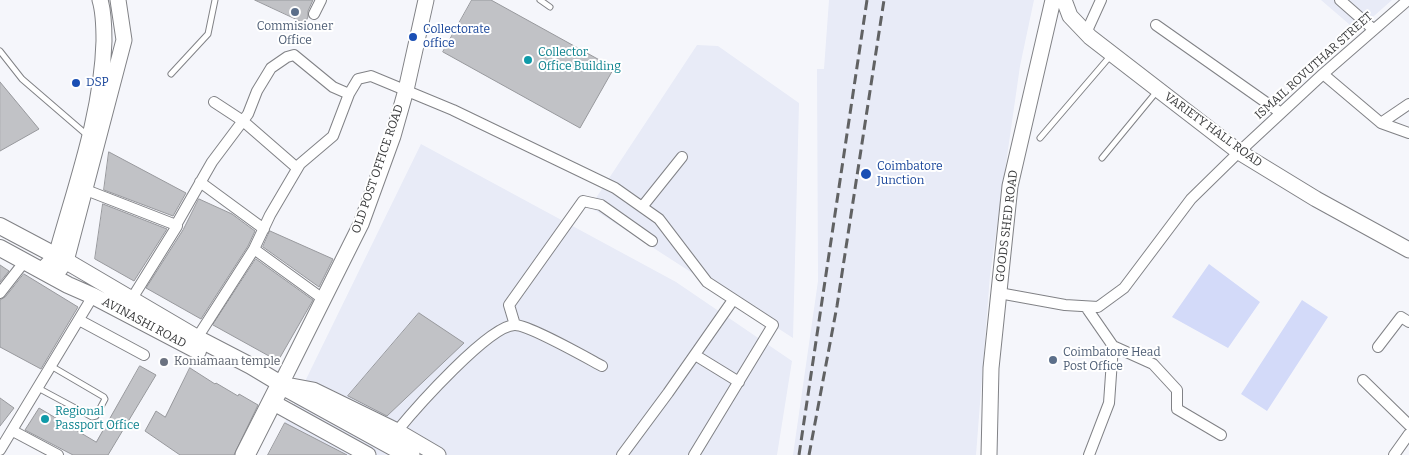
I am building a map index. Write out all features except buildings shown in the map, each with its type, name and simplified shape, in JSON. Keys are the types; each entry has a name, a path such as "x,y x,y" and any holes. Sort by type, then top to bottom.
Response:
{"highway":[{"path":"280,397 313,408 410,455"},
{"path":"245,455 280,397"},
{"path":"259,455 280,397"},
{"path":"313,408 387,455"}],"main road":[{"path":"61,259 103,70 104,28 100,0"},
{"path":"48,273 61,259 86,190 124,40 118,0"},
{"name":"OLD POST OFFICE ROAD","path":"280,397 323,299 361,224 406,90 426,0"},
{"name":"GOODS SHED ROAD","path":"989,455 990,368 1010,186 1053,0"},
{"name":"VARIETY HALL ROAD","path":"1064,0 1070,16 1086,33 1239,152 1316,199 1409,250"},
{"name":"AVINASHI ROAD","path":"0,226 197,338 251,366 280,397"},
{"name":"AVINASHI ROAD","path":"0,248 280,397"},
{"path":"280,397 313,390 397,431 438,455"},
{"path":"280,397 368,455"}],"street":[{"path":"314,14 320,0"},
{"path":"1086,33 1101,0"},
{"path":"1340,0 1373,29"},
{"name":"ISMAIL ROVUTHAR STREET","path":"1086,307 1098,307 1124,288 1191,199 1323,74 1408,0"},
{"path":"1156,25 1281,113"},
{"path":"86,190 176,225 212,162 248,114 257,91 271,68 287,57 294,55 333,87 349,94"},
{"path":"1323,74 1381,123 1409,133"},
{"path":"197,338 254,249 297,168 333,136 349,94 358,79 371,76 453,110 607,184 659,219 706,282 773,325 694,455"},
{"path":"214,102 243,121 297,168"},
{"path":"1381,123 1409,104"},
{"path":"642,207 682,157"},
{"path":"200,182 264,229"},
{"path":"516,325 509,305 583,201 602,205 652,241"},
{"path":"131,300 177,226"},
{"path":"254,249 323,299"},
{"path":"0,293 25,261"},
{"path":"998,293 1065,306 1086,307 1113,346 1153,364 1177,390 1177,409 1221,435"},
{"path":"0,450 93,296"},
{"path":"622,455 733,300"},
{"path":"1378,347 1401,317 1409,322"},
{"path":"79,320 144,355"},
{"path":"397,431 417,406 497,331 516,325 533,331 602,366"},
{"path":"1088,455 1109,403 1113,346"},
{"path":"695,354 739,382"},
{"path":"1363,380 1409,425"},
{"path":"13,430 58,455"},
{"path":"1394,455 1407,441"}],"lane":[{"path":"171,74 208,34 215,0"},
{"path":"540,0 550,7"},
{"path":"0,51 22,79 89,137"},
{"path":"1040,138 1112,54"},
{"path":"1102,158 1158,89"},
{"path":"38,388 92,417 96,416 105,400 104,396 51,366"}],"shaded area":[{"path":"829,0 1034,0 1020,66 990,275 976,455 793,455 818,281 817,69 824,69"},
{"path":"1321,0 1392,0 1357,31"},
{"path":"697,45 718,46 799,103 793,338 590,207"},
{"path":"421,144 676,282 792,361 777,455 269,455"},
{"path":"1209,264 1260,302 1228,348 1172,317"},
{"path":"1302,300 1328,317 1267,411 1241,394"}],"railway":[{"path":"799,455 867,0"},
{"path":"809,455 837,306 884,0"}],"place":[{"name":"Commisioner Office","path":"295,12"},
{"name":"Collectorate office","path":"413,37"},
{"name":"Collector Office Building","path":"528,60"},
{"name":"DSP","path":"76,83"},
{"name":"Coimbatore Junction","path":"866,174"},
{"name":"Coimbatore Head Post Office","path":"1053,360"},
{"name":"Koniamaan temple","path":"164,362"},
{"name":"Regional Passport Office","path":"45,419"}]}
